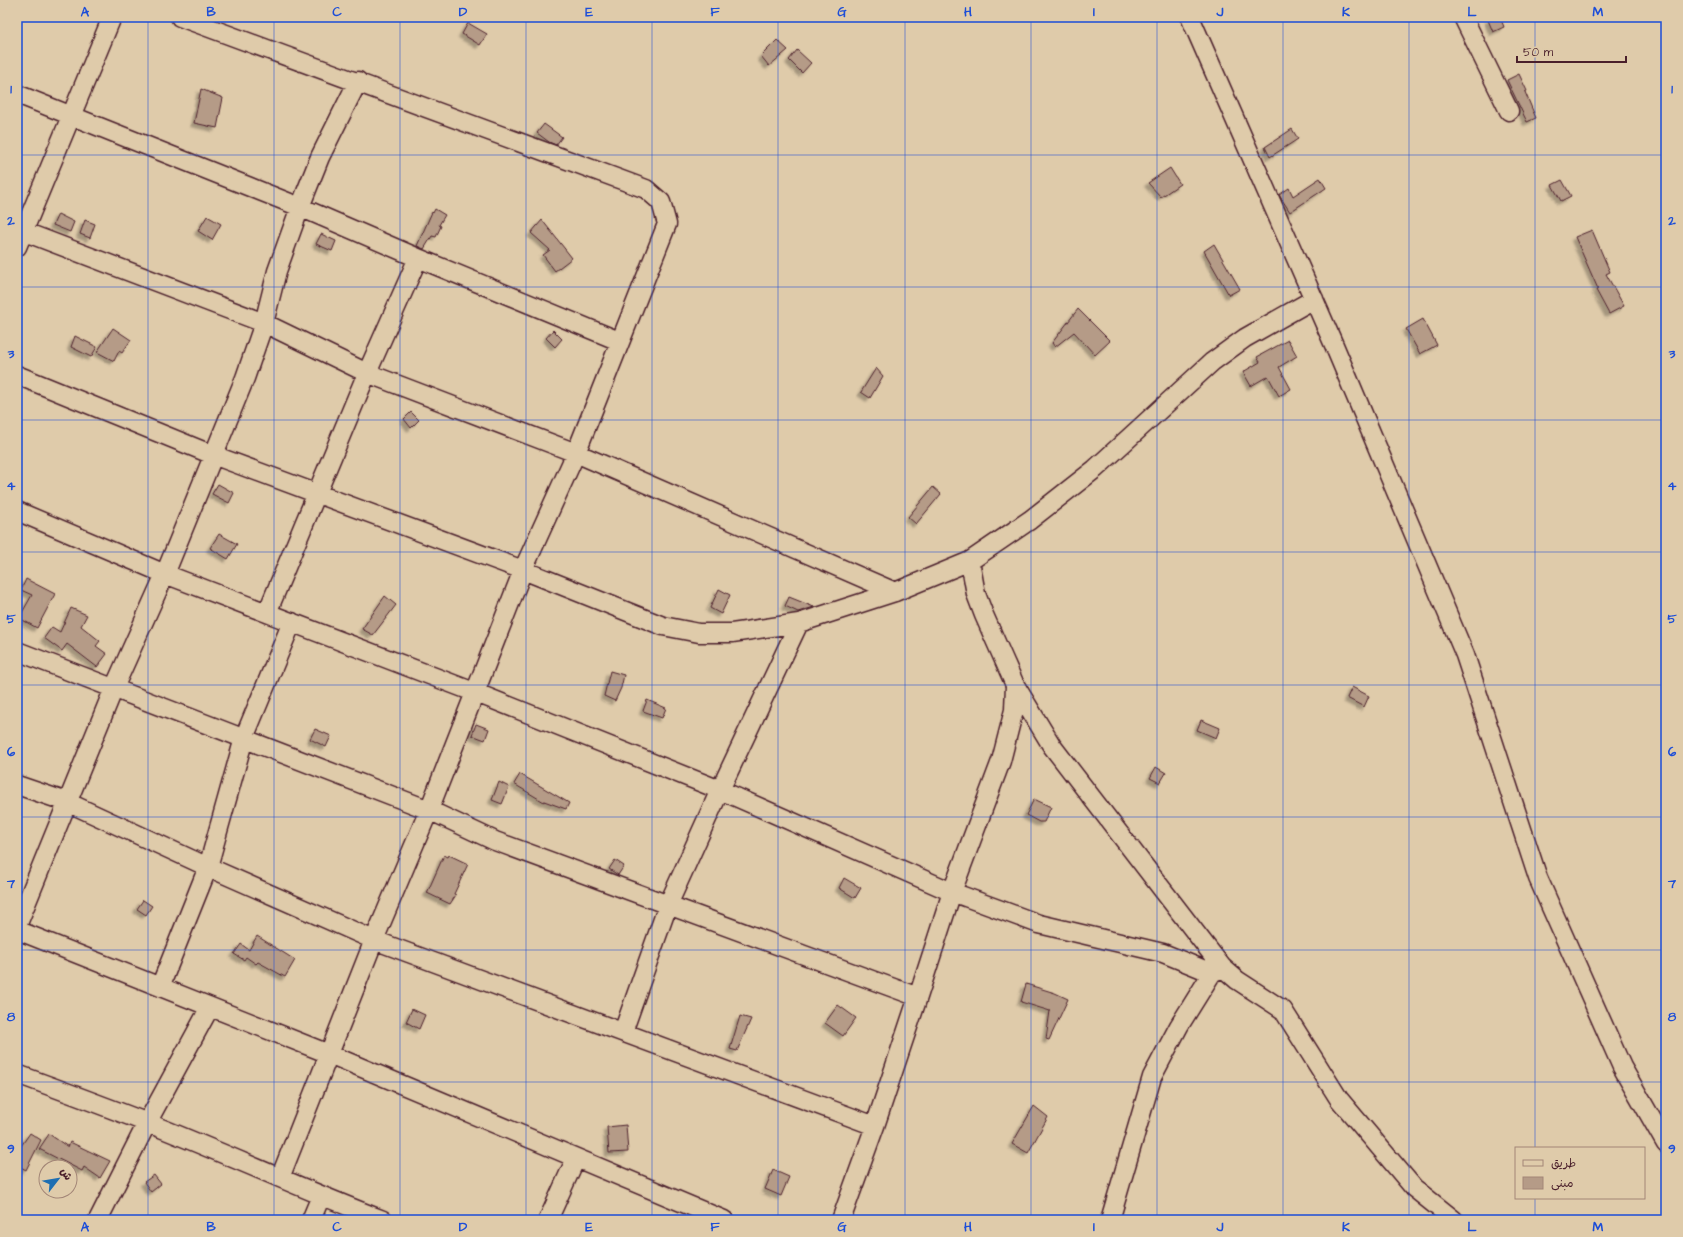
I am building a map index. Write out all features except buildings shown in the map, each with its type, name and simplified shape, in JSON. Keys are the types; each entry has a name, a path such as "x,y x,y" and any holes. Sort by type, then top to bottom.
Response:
{"street":[{"path":"112,17 19,236 264,324 367,373 576,453 895,592"},
{"path":"180,17 646,189 661,202 667,224 619,341 576,453 523,570 429,810 374,940 280,1178"},
{"path":"1190,17 1314,299 1465,655 1538,878 1622,1067 1666,1144"},
{"path":"1463,17 1509,111"},
{"path":"17,926 114,688 165,574 245,378 264,324 277,271 320,156 358,82"},
{"path":"17,94 300,207 418,258 619,341"},
{"path":"267,613 367,373 418,258"},
{"path":"17,375 213,455 523,570 663,626 699,633 732,633 799,623 895,592 970,561 1030,520 1095,469 1212,362 1245,338 1314,299"},
{"path":"17,512 165,574 474,692 720,790 952,892 1039,924 1163,953 1217,970 1237,980 1283,1010 1338,1099 1414,1188 1454,1220"},
{"path":"970,561 976,594 1015,685 1052,746 1217,970"},
{"path":"160,987 208,867 244,738 292,622"},
{"path":"623,1032 668,905 720,790 799,623"},
{"path":"17,652 429,810 495,841 918,998"},
{"path":"841,1220 875,1126 952,892 1002,761 1014,710 1015,685"},
{"path":"17,785 67,802 208,867 374,940 875,1126"},
{"path":"17,930 328,1054 724,1220"},
{"path":"1110,1220 1152,1077 1180,1026 1217,970"},
{"path":"98,1220 210,1007"},
{"path":"17,1074 148,1123 321,1196 383,1220"},
{"path":"548,1220 576,1158"},
{"path":"311,1220 321,1196"}]}
